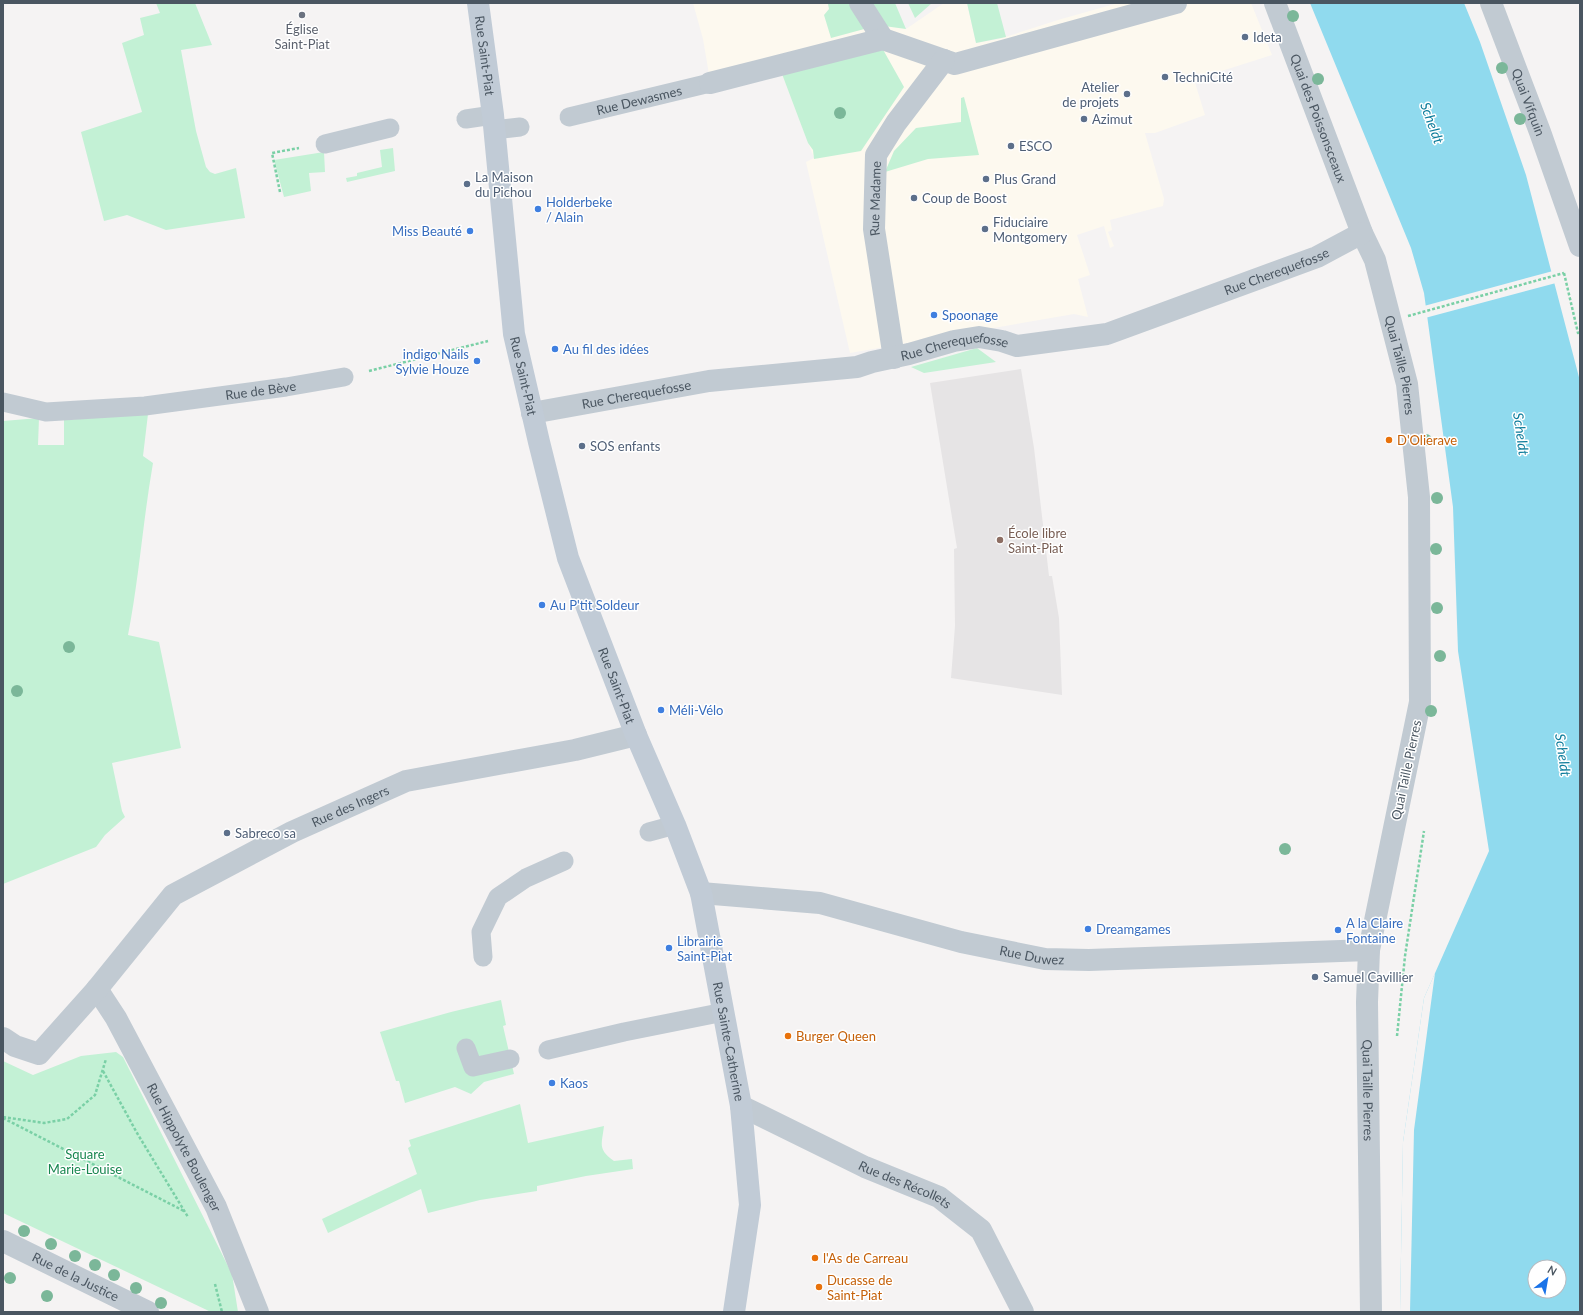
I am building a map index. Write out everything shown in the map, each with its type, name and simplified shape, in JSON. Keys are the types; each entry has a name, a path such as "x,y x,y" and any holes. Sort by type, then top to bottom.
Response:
{"street":[{"name":"Rue Saint-Piat","path":"478,3 494,123 514,334 568,558 636,735"},
{"path":"860,3 883,39"},
{"path":"710,83 883,39 955,64 1176,3"},
{"name":"Quai des Poissonsceaux","path":"1275,3 1362,233"},
{"name":"Quai Vifquin","path":"1491,3 1565,201 1580,246"},
{"name":"Rue Madame","path":"894,358 874,229 876,155 896,123 944,60"},
{"path":"1565,201 1580,218"},
{"name":"Rue Cherequefosse","path":"532,413 709,381 857,368 872,362 894,358 954,341 979,337 1002,341 1016,346 1107,334 1317,257 1362,233"},
{"name":"Quai Taille Pierres","path":"1362,233 1375,260 1407,384 1419,497 1420,702 1369,950 1367,1002 1370,1312"},
{"name":"Rue Sainte-Catherine","path":"636,735 675,825 701,893 741,1106 750,1205 734,1312"},
{"name":"Rue des Ingers","path":"3,1038 15,1046 39,1054 97,989 173,895 292,832 406,781 575,750 636,735"},
{"name":"Rue Duwez","path":"701,893 820,903 961,942 1044,959 1089,960 1369,950"},
{"name":"Rue Hippolyte Boulenger","path":"97,989 116,1018 216,1208 258,1312"},
{"name":"Rue des Récollets","path":"741,1106 865,1167 939,1197 981,1230 1023,1312"},
{"name":"Rue de la Justice","path":"3,1241 148,1312"}],"lane":[{"name":"Rue Dewasmes","path":"569,117 710,83"},
{"path":"466,119 520,127"},
{"path":"325,144 390,128"},
{"name":"Rue de Bève","path":"3,402 46,412 145,406 286,387 344,377"},
{"path":"649,832 675,825"},
{"path":"483,957 481,932 498,897 526,878 564,862"},
{"path":"548,1050 624,1032 724,1012"},
{"path":"466,1048 473,1067 510,1059"}],"path":[{"path":"280,192 272,153 325,144"},
{"path":"1408,316 1564,274 1578,332 1580,332"},
{"path":"344,377 514,334"},
{"path":"3,1117 44,1123 67,1119 95,1095 116,1018"},
{"path":"103,1070 137,1134 188,1218"},
{"path":"3,1117 184,1211"},
{"path":"214,1282 222,1312"}],"shaded area":[{"path":"693,3 854,3 906,29 944,3 967,3 976,43 999,39 1118,3 1251,3 1272,55 1209,75 1192,73 1205,115 1155,133 1145,133 1164,199 1163,206 1110,220 1112,230 1108,232 1114,246 1110,248 1104,226 1077,235 1090,275 1078,279 1088,317 1074,314 850,353 806,162 814,158 782,74 712,92 703,39"},
{"name":"École libre Saint-Piat","path":"1021,369 1034,448 1049,576 1052,576 1059,618 1062,695 951,678 955,626 954,549 957,548 930,383"}],"green space":[{"path":"156,3 195,3 212,45 181,50 196,131 206,167 210,172 215,174 236,168 245,218 166,230 127,215 104,221 81,132 142,112 122,43 144,35 140,18 160,13"},
{"path":"854,3 868,28 831,38 824,15 829,9 828,4"},
{"path":"870,3 895,3 906,29 884,26"},
{"path":"908,3 932,3 915,18"},
{"path":"967,3 997,3 1006,37 976,43"},
{"path":"881,46 904,87 861,151 814,159 813,150 808,143 782,74"},
{"path":"964,97 979,155 928,159 885,172 894,151 916,128 961,122 961,98"},
{"path":"393,148 395,171 347,182 346,178 357,176 357,173 382,167 380,150"},
{"path":"324,152 325,172 309,173 311,191 284,197 274,160"},
{"path":"977,348 996,362 924,373 911,367"},
{"path":"148,414 143,456 153,463 128,635 159,642 181,748 112,763 122,811 125,817 105,835 96,847 3,884 3,421 39,418 38,445 64,445 64,420"},
{"path":"501,1000 506,1025 503,1026 514,1074 484,1082 471,1094 455,1087 405,1103 399,1081 396,1081 380,1032"},
{"name":"Square Marie-Louise","path":"116,1052 123,1057 232,1274 238,1312 211,1312 3,1213 3,1061 33,1075 81,1056"},
{"path":"520,1104 528,1143 604,1126 602,1146 605,1153 614,1161 632,1159 633,1169 586,1176 537,1186 537,1191 480,1200 428,1213 421,1189 328,1233 322,1219 417,1174 408,1148 411,1146 409,1140"}],"water":[{"name":"Scheldt","path":"1310,3 1464,3 1480,42 1526,175 1580,381 1580,1312 1400,1312 1403,1142 1424,998 1489,851 1458,651 1453,507 1424,293 1411,248"}],"pier":[{"path":"1553,271 1556,283 1425,318 1424,306"},
{"path":"1435,973 1414,1130 1410,1312 1400,1312 1403,1142 1424,998"}],"place":[{"name":"Église Saint-Piat","path":"302,15"},
{"name":"Ideta","path":"1245,37"},
{"name":"TechniCité","path":"1165,77"},
{"name":"Atelier de projets","path":"1127,94"},
{"name":"Azimut","path":"1084,119"},
{"name":"ESCO","path":"1011,146"},
{"name":"Plus Grand","path":"986,179"},
{"name":"La Maison du Pichou","path":"467,184"},
{"name":"Coup de Boost","path":"914,198"},
{"name":"Holderbeke / Alain","path":"538,209"},
{"name":"Fiduciaire Montgomery","path":"985,229"},
{"name":"Miss Beauté","path":"470,231"},
{"name":"Spoonage","path":"934,315"},
{"name":"Au fil des idées","path":"555,349"},
{"name":"indigo Nails Sylvie Houze","path":"477,361"},
{"name":"D'Olierave","path":"1389,440"},
{"name":"SOS enfants","path":"582,446"},
{"name":"École libre Saint-Piat","path":"1000,540"},
{"name":"Au P'tit Soldeur","path":"542,605"},
{"name":"Méli-Vélo","path":"661,710"},
{"name":"Sabreco sa","path":"227,833"},
{"name":"Dreamgames","path":"1088,929"},
{"name":"A la Claire Fontaine","path":"1338,930"},
{"name":"Librairie Saint-Piat","path":"669,948"},
{"name":"Samuel Cavillier","path":"1315,977"},
{"name":"Burger Queen","path":"788,1036"},
{"name":"Kaos","path":"552,1083"},
{"name":"l'As de Carreau","path":"815,1258"},
{"name":"Ducasse de Saint-Piat","path":"819,1287"}]}
